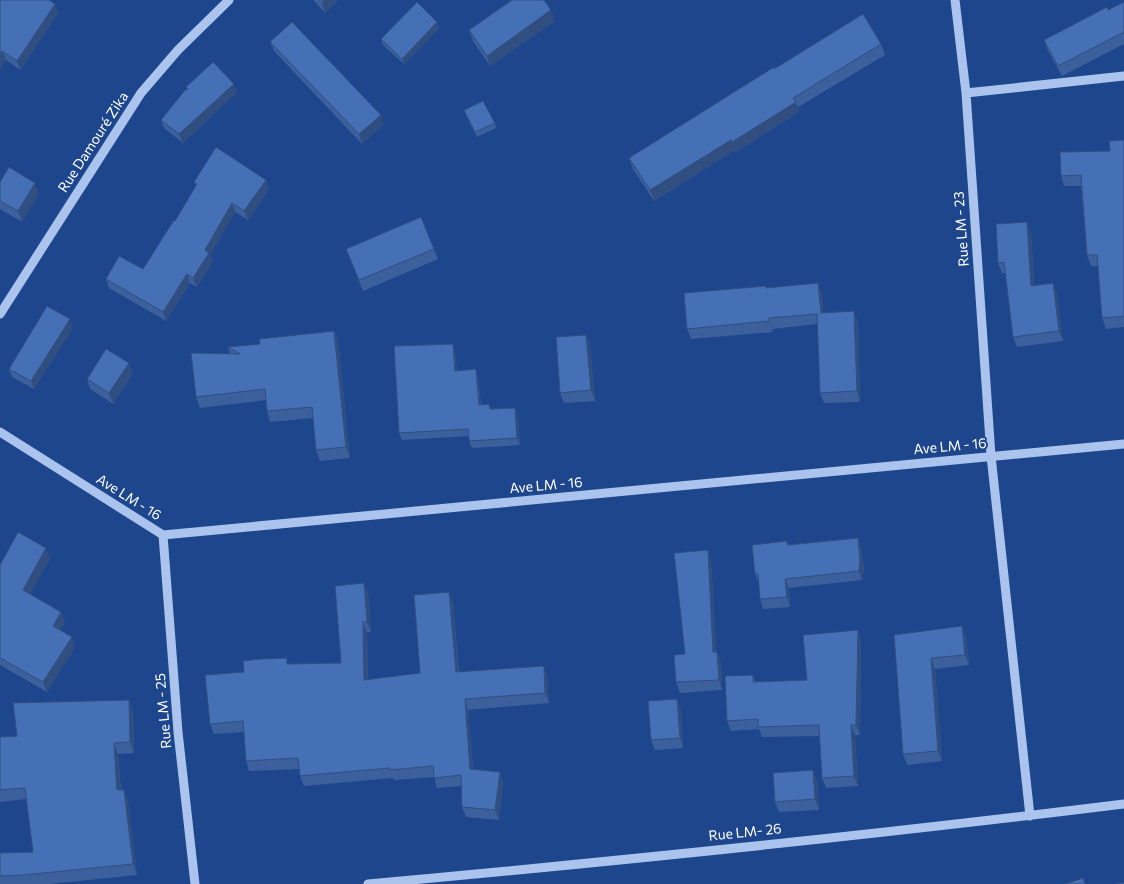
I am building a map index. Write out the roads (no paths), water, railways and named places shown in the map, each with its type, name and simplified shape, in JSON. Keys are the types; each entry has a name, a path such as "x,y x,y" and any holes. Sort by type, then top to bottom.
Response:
{"street":[{"name":"Rue Damouré Zika","path":"0,314 141,93 178,50 229,0"},
{"name":"Rue LM - 23","path":"955,0 966,93 991,456 1030,816"},
{"path":"966,93 1124,76"},
{"name":"Ave LM - 16","path":"0,432 163,535 1124,444"},
{"name":"Rue LM - 25","path":"163,535 178,732 194,884"},
{"name":"Rue LM- 26","path":"368,884 565,866 1030,816 1124,804"}]}
